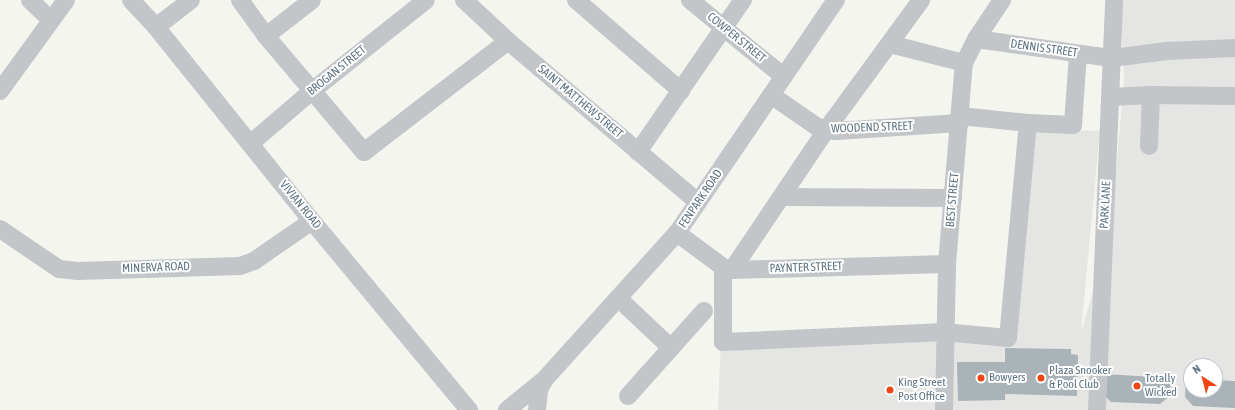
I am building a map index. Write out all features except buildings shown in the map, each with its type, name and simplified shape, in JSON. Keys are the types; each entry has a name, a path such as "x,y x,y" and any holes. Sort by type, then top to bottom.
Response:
{"street":[{"path":"30,0 51,20"},
{"path":"0,91 66,0"},
{"name":"VIVIAN ROAD","path":"131,0 156,27 312,221 469,410"},
{"path":"156,27 191,0"},
{"path":"240,0 266,36 364,152 508,41"},
{"path":"266,36 312,0"},
{"name":"BROGAN STREET","path":"250,144 313,90 426,0"},
{"name":"SAINT MATTHEW STREET","path":"464,0 508,41 698,202"},
{"path":"576,0 681,91"},
{"name":"COWPER STREET","path":"690,0 783,76"},
{"path":"638,152 743,0"},
{"name":"FENPARK ROAD","path":"507,410 544,380 677,233 836,0"},
{"path":"921,0 826,130 782,197 728,268 723,342 944,332 1008,338 1028,122"},
{"name":"BEST STREET","path":"944,410 944,332 947,264 964,63 976,39 1002,0"},
{"name":"PARK LANE","path":"1097,410 1114,0"},
{"name":"DENNIS STREET","path":"976,39 1112,58 1167,51 1235,48"},
{"path":"890,44 964,63"},
{"name":"WOODEND STREET","path":"771,95 816,126 826,130 836,131 960,120 1073,125 1078,54"},
{"path":"1111,97 1151,95 1235,96"},
{"path":"1148,146 1151,95"},
{"path":"782,197 953,198"},
{"name":"MINERVA ROAD","path":"0,229 59,269 78,271 240,266 254,261 312,221"},
{"path":"677,233 728,268"},
{"name":"PAYNTER STREET","path":"728,268 947,264"},
{"path":"618,298 670,348"},
{"path":"628,396 704,311"},
{"name":"FENPARK ROAD","path":"538,410 538,396 544,380"}],"shaded area":[{"path":"1123,0 1235,0 1235,410 718,410 721,337 1017,332 1036,129 1100,131 1081,332 1111,229 1124,80 1121,27"}],"place":[{"name":"Bowyers","path":"981,378"},
{"name":"Plaza Snooker & Pool Club","path":"1041,378"},
{"name":"Totally Wicked","path":"1137,386"},
{"name":"King Street Post Office","path":"890,390"}]}
